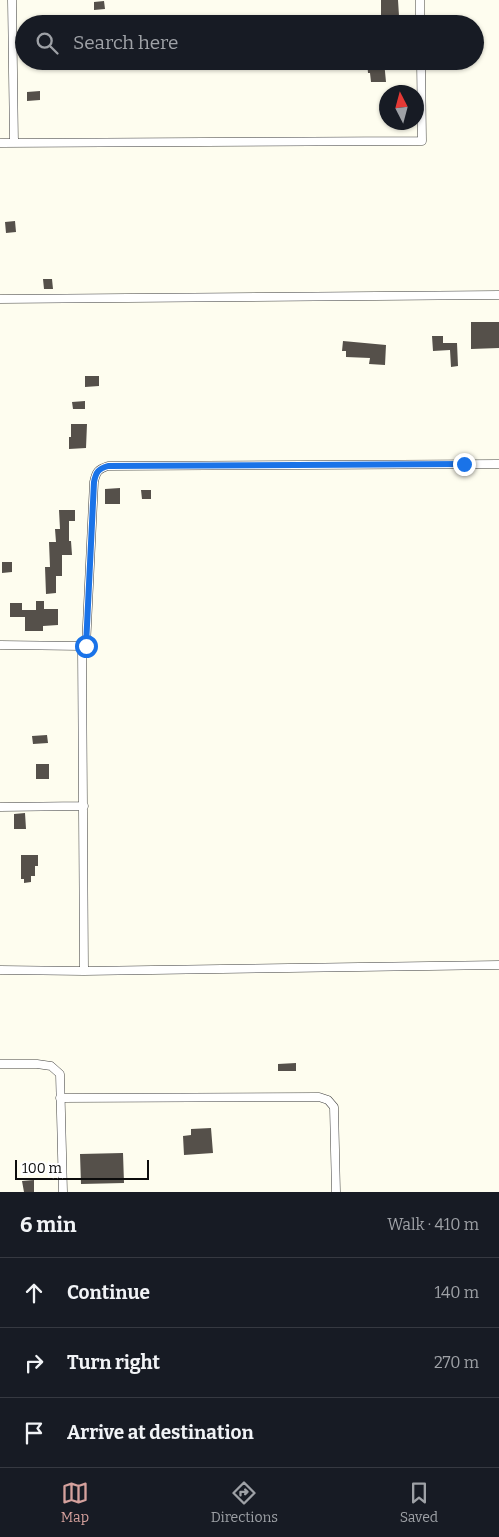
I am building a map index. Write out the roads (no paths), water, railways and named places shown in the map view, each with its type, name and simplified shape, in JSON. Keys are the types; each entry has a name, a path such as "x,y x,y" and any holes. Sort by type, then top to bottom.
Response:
{"street":[{"path":"12,0 14,143"},
{"path":"420,0 420,15"},
{"path":"0,143 422,141 421,70"},
{"path":"0,299 499,295"},
{"path":"86,646 94,482 96,474 101,468 108,466 499,464"},
{"path":"0,645 82,646 84,971"},
{"path":"0,807 84,806"},
{"path":"0,970 84,971 499,965"},
{"path":"0,1064 51,1066 60,1074 63,1192"},
{"path":"60,1098 319,1097 328,1100 334,1107 336,1192"}]}
